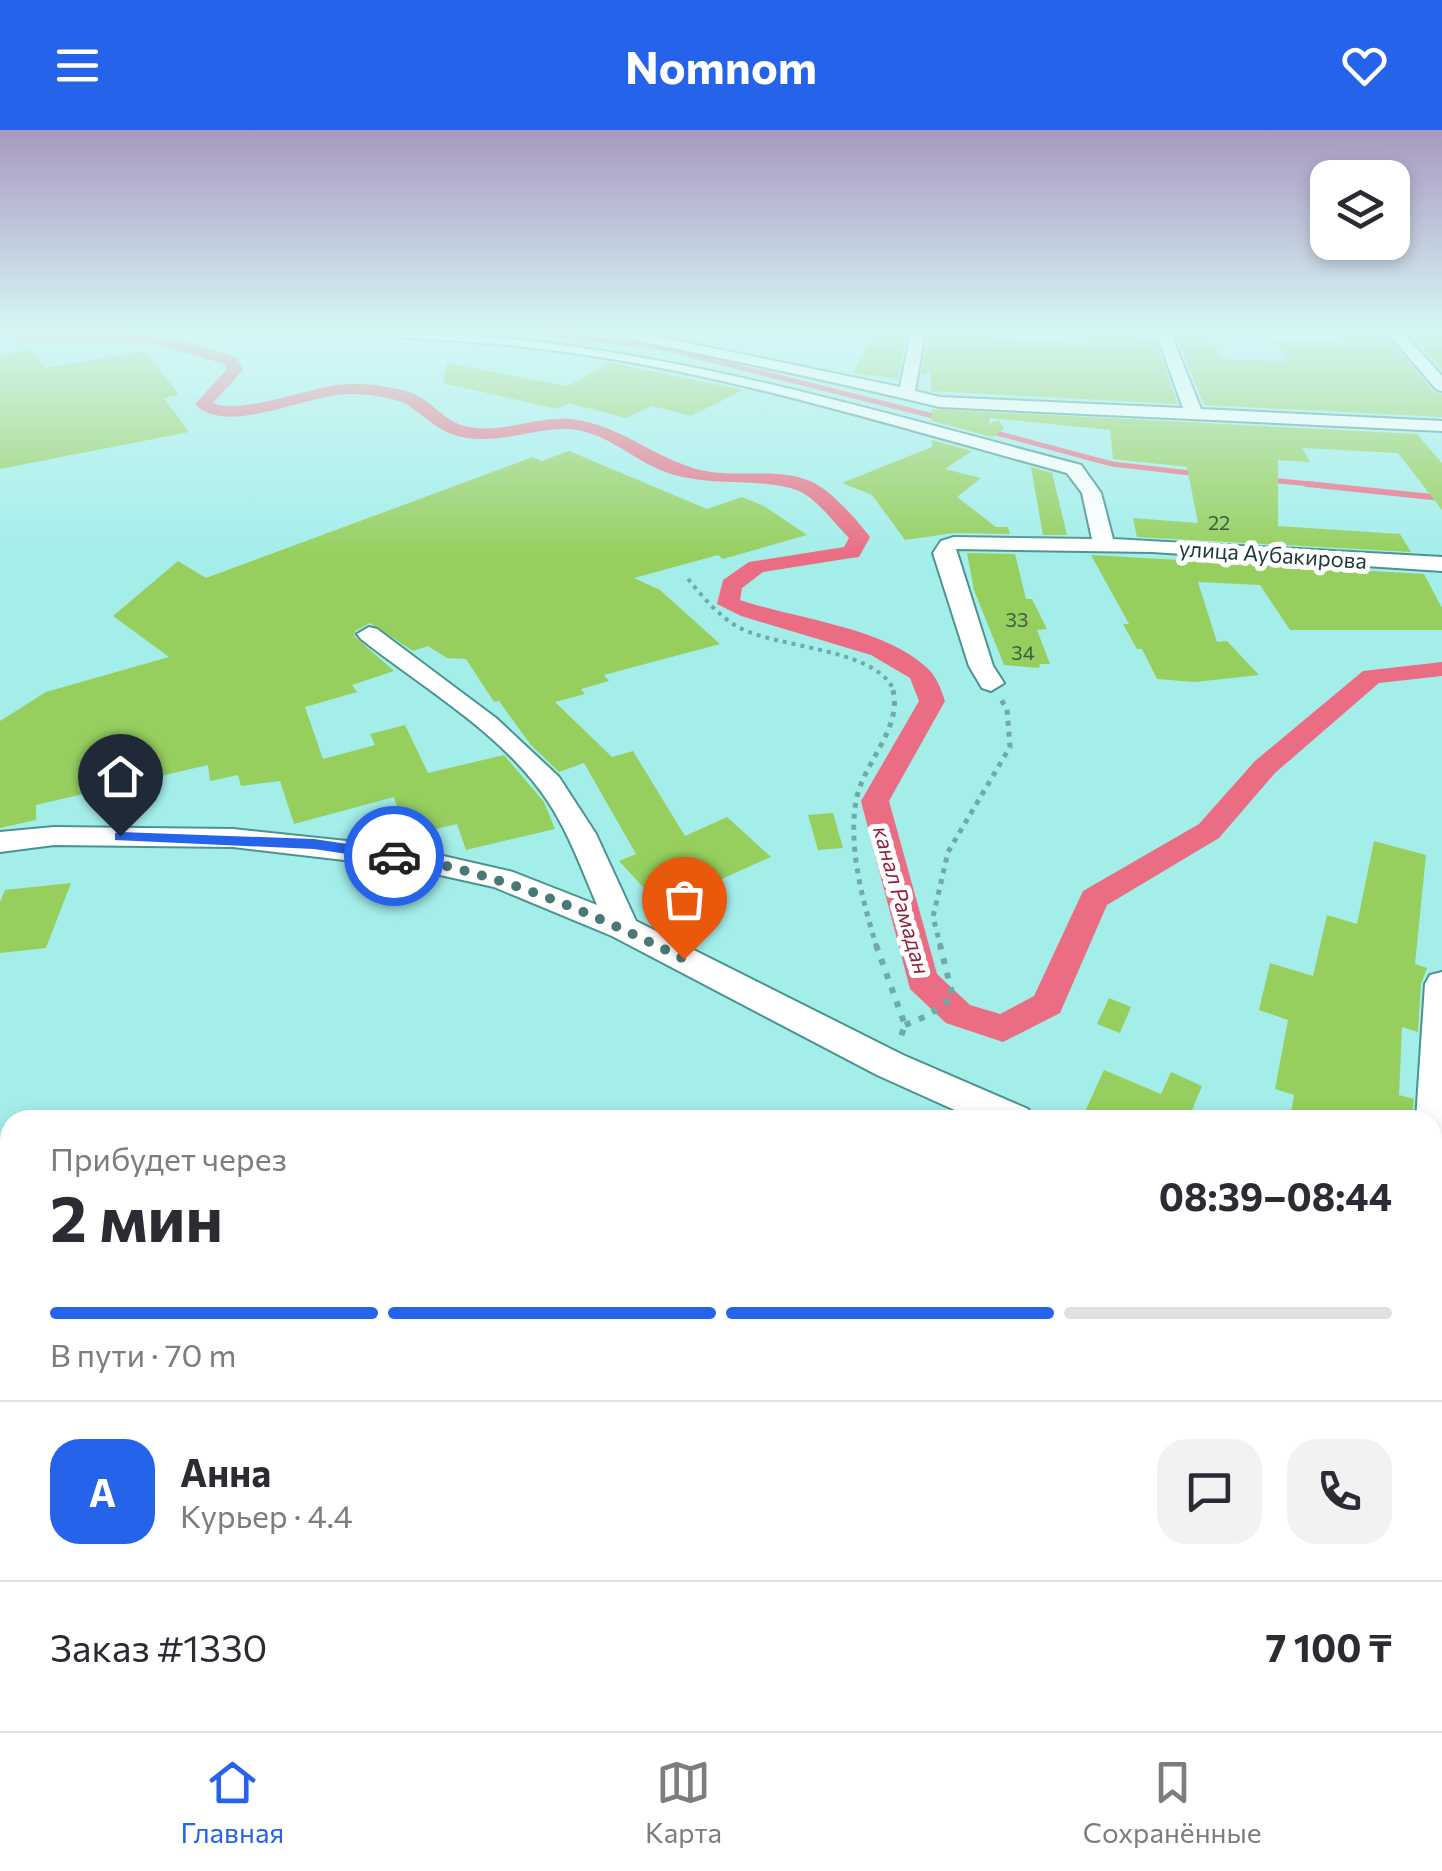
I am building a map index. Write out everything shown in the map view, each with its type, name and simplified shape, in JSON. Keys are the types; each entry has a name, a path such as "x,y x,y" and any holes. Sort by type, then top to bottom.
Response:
{"street":[{"path":"836,407 1074,469 1084,478 1092,496 1104,544"},
{"path":"1040,407 1442,426"},
{"path":"1191,407 1194,414"},
{"name":"улица Аубакирова","path":"991,683 968,630 945,548 960,542 1104,544 1442,564"},
{"path":"369,634 464,706 548,783 580,834 623,928"},
{"path":"0,842 74,836 233,838 314,844 420,860 502,878 623,928 890,1065 992,1110"},
{"path":"1435,1110 1442,984"}],"path":[{"path":"688,579 708,604 740,628 874,667 893,680 899,692 891,720 860,778 854,822 873,930 905,1025 890,1065"},
{"path":"905,1025 929,1015 947,1001 953,990 933,917 948,852 1010,747 1008,710 991,683"}],"building":[{"path":"0,407 170,407 189,432 0,469"},
{"path":"583,407 650,407 626,418"},
{"path":"655,407 710,407 691,416"},
{"path":"1238,407 1442,407 1442,417"},
{"path":"932,409 1417,434 1442,463 1442,510 1398,453 1302,448 1310,462 1278,460 1278,526 1400,534 1411,552 1137,537 1133,518 1198,523 1187,467 1113,459 1110,430 990,418 989,424 999,420 1004,429 992,437 932,421"},
{"path":"932,440 972,451 945,469 981,478 957,497 996,527 1008,527 1010,534 954,533 905,540 872,495 842,483 932,447"},
{"path":"569,451 707,509 742,497 764,506 807,535 723,559 718,555 634,578 660,590 720,644 604,675 609,681 581,689 585,694 555,702 612,757 633,751 685,836 727,817 771,857 706,886 717,898 672,918 619,861 636,854 584,763 559,772 531,745 499,701 494,702 466,659 447,658 428,646 413,651 370,623 355,631 354,636 394,671 352,685 357,692 305,707 323,759 375,745 370,734 405,725 428,773 504,755 544,802 555,829 466,850 457,824 406,836 394,797 294,824 280,781 241,786 238,775 210,781 208,765 36,805 36,820 0,828 0,721 46,692 169,657 113,616 178,561 206,578 533,457 542,461"},
{"path":"1031,467 1052,473 1067,535 1043,535"},
{"path":"967,553 1015,554 1026,599 1032,599 1047,629 1037,630 1050,664 1040,664 1039,668 1004,665 974,590"},
{"path":"1091,555 1424,574 1442,608 1442,630 1290,630 1260,585 1198,582 1217,642 1227,641 1259,675 1195,682 1157,679 1142,649 1137,649 1123,624 1129,624"},
{"path":"833,813 843,848 818,850 808,815"},
{"path":"1374,841 1426,855 1415,964 1427,968 1421,984 1418,1032 1402,1027 1399,1095 1414,1099 1413,1110 1292,1110 1294,1095 1275,1089 1288,1020 1259,1010 1270,963 1313,976 1327,915 1357,924"},
{"path":"71,883 46,948 0,953 0,902 5,890"},
{"path":"1109,998 1131,1007 1120,1033 1097,1024"},
{"path":"1104,1070 1161,1094 1171,1072 1202,1086 1192,1110 1086,1110"}],"waterway":[{"name":"канал Рамадан","path":"207,407 234,413 258,407"},
{"name":"канал Рамадан","path":"420,407 445,426 469,433 567,424 605,431 669,467 711,478 781,481 809,488 860,537 851,552 757,567 731,585 728,604 880,650 921,676 932,701 875,801 922,980 958,1014 1003,1029 1048,1004 1094,899 1209,831 1265,767 1372,676 1442,669"},
{"path":"896,407 941,418"},
{"path":"989,431 1112,464 1199,474"},
{"path":"1269,480 1331,486"},
{"path":"1307,484 1442,498"}],"way so far":[{"path":"394,856 502,878 623,928 684,959"}],"route":[{"path":"120,836 233,838 314,844 394,856"}]}
